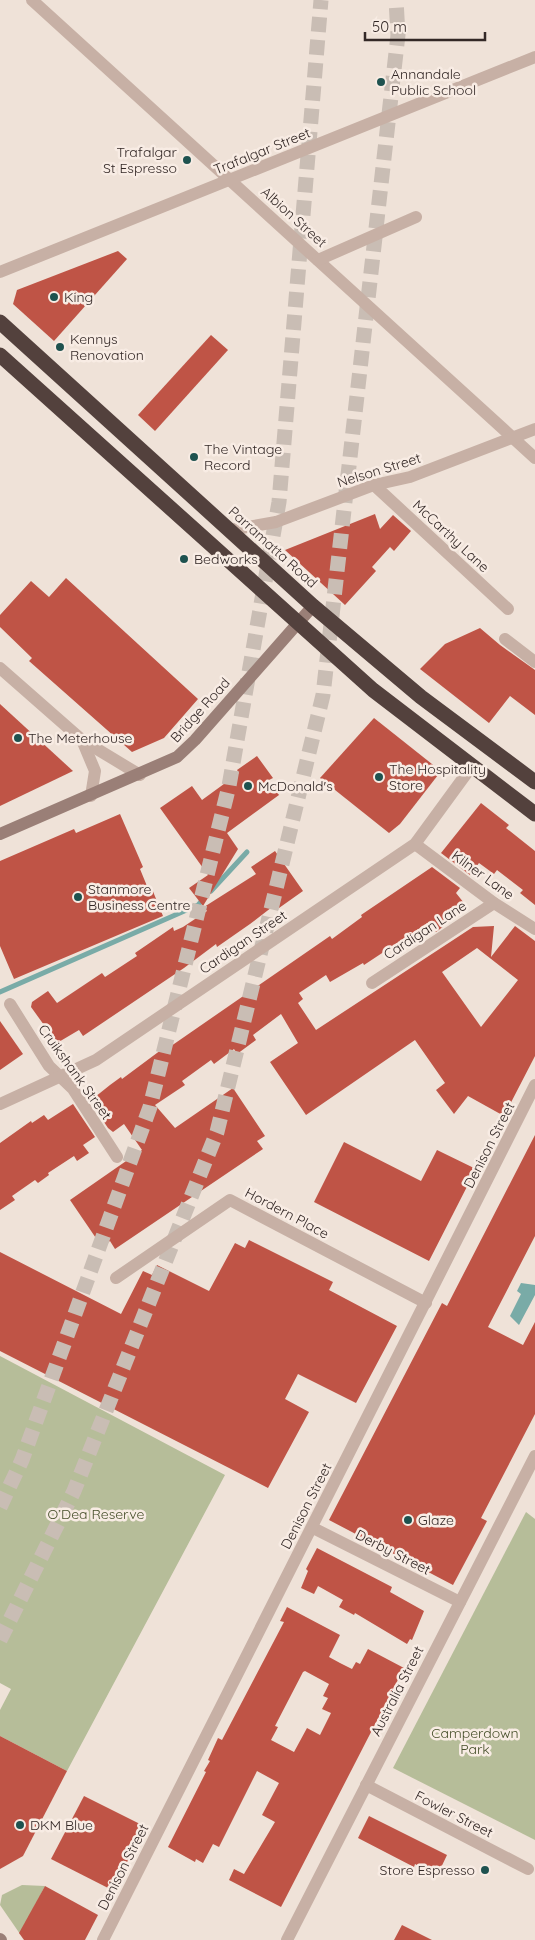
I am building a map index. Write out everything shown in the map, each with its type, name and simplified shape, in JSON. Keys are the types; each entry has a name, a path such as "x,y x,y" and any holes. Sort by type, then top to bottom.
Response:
{"highway":[{"name":"Parramatta Road","path":"0,322 314,606 421,697 535,782"},
{"path":"0,355 386,700 535,814"}],"main road":[{"name":"Bridge Road","path":"0,834 163,765 186,750 314,606"}],"street":[{"name":"Albion Street","path":"32,0 535,458"},
{"name":"Trafalgar Street","path":"0,272 535,57"},
{"path":"318,260 416,217"},
{"name":"Nelson Street","path":"230,530 276,522 374,485 410,477 535,429"},
{"name":"McCarthy Lane","path":"374,485 508,609"},
{"path":"505,639 535,662"},
{"path":"0,668 82,740 140,775"},
{"path":"82,740 95,772 91,796"},
{"name":"Cardigan Street","path":"0,1104 96,1060 414,844 472,766"},
{"name":"Kilner Lane","path":"414,844 494,903 535,929"},
{"name":"Cardigan Lane","path":"372,982 494,903"},
{"name":"Cruikshank Street","path":"10,1004 49,1066 73,1089 117,1157"},
{"name":"Denison Street","path":"103,1940 535,1086"},
{"name":"Hordern Place","path":"116,1278 230,1200 426,1303"},
{"name":"Australia Street","path":"286,1940 535,1456"},
{"name":"Derby Street","path":"313,1528 460,1602"},
{"name":"Fowler Street","path":"366,1785 528,1869"}],"green space":[{"name":"O’Dea Reserve","path":"0,1356 225,1475 67,1771 0,1736 0,1710 11,1689 0,1683"},
{"name":"Camperdown Park","path":"526,1512 535,1519 535,1840 393,1768"},
{"path":"22,1885 45,1886 20,1934 0,1905 2,1895"}],"water":[{"path":"521,1283 535,1285 535,1295 519,1325 510,1316 521,1294 517,1291"}],"building":[{"name":"King","path":"118,251 127,259 54,341 13,304 17,290"},
{"path":"211,335 228,350 155,431 138,415"},
{"path":"375,514 380,529 393,515 411,531 394,551 390,547 372,567 376,571 345,605 285,550"},
{"path":"66,578 198,699 164,738 132,752 29,661 32,658 0,627 0,615 31,581 49,597"},
{"path":"480,628 535,670 535,715 510,696 489,723 420,669 445,644"},
{"name":"The Meterhouse","path":"0,704 73,771 0,806"},
{"name":"The Hospitality Store","path":"374,718 437,768 438,775 400,824 389,833 320,778"},
{"path":"257,756 273,778 269,780 279,795 227,833 238,849 203,906 189,888 208,875 160,808 192,786 202,800 239,773 237,770"},
{"path":"481,803 509,825 506,828 535,851 535,905 520,893 523,890 497,870 494,874 479,863 470,875 441,853"},
{"name":"Stanmore Business Centre","path":"120,814 143,867 140,869 149,891 152,889 163,916 14,979 0,946 0,861 74,829 76,833"},
{"path":"275,851 303,891 279,908 276,904 217,947 216,944 184,968 83,1036 79,1030 57,1043 31,1007 32,1002 48,991 57,1003 102,973 105,977 137,956 135,953 173,927 174,931 183,927 207,911 204,907 256,874 251,867"},
{"path":"432,867 460,888 456,893 468,908 436,932 429,922 364,965 363,963 330,982 326,975 299,993 303,999 298,1003 316,1030 473,927 494,926 491,957 515,926 535,941 535,1056 504,1116 468,1096 454,1114 436,1090 445,1083 415,1040 306,1115 270,1062 298,1043 281,1014 253,1035 256,1040 237,1054 234,1049 214,1064 211,1060 182,1081 185,1085 155,1105 175,1128 233,1088 265,1136 257,1141 263,1149 115,1249 110,1241 102,1247 70,1200 142,1150 124,1124 113,1132 108,1128 90,1101 121,1077 122,1079 161,1050 162,1052 174,1044 330,936 332,939 362,917 361,915","holes":["477,948 518,980 481,1027 442,972"]},
{"path":"0,1021 23,1054 0,1070"},
{"path":"73,1104 95,1137 83,1145 89,1153 77,1161 74,1156 48,1173 49,1175 38,1183 35,1180 12,1196 15,1200 0,1210 0,1143 31,1121 32,1123 44,1115 48,1120"},
{"path":"535,1135 535,1236 488,1327 523,1345 535,1322 535,1414 481,1518 487,1521 453,1585 329,1520 442,1303 447,1306"},
{"path":"344,1142 421,1181 437,1150 476,1169 429,1261 314,1202"},
{"path":"249,1240 333,1282 329,1290 397,1326 356,1403 298,1374 285,1399 309,1412 268,1488 0,1351 0,1252 121,1314 143,1271 152,1275 157,1265 209,1291 235,1243 245,1248"},
{"path":"317,1548 392,1587 390,1592 424,1611 412,1640 410,1639 407,1644 355,1613 354,1615 339,1607 343,1600 318,1586 314,1594 301,1588 308,1571 306,1569"},
{"path":"287,1607 340,1635 329,1657 352,1669 356,1662 360,1664 368,1649 404,1668 281,1907 229,1880 234,1869 244,1874 275,1822 262,1815 279,1783 257,1771 219,1847 213,1844 203,1863 196,1859 195,1862 168,1847 206,1772 204,1771 210,1761 208,1760 218,1738 222,1740 284,1622 280,1621","holes":["305,1671 329,1684 323,1696 328,1698 322,1709 331,1713 320,1735 307,1728 294,1752 271,1740 278,1727 275,1726 303,1672"]},
{"name":"DKM Blue","path":"0,1736 67,1771 23,1856 0,1869"},
{"path":"84,1796 146,1827 112,1890 51,1859"},
{"path":"369,1816 447,1855 437,1876 415,1864 414,1867 358,1838"},
{"path":"45,1886 98,1915 85,1940 24,1940 19,1933"},
{"path":"402,1925 432,1940 394,1940"}],"waterway":[{"path":"211,891 247,852"},
{"path":"0,992 198,905 203,899"}],"tunnel":[{"path":"0,1507 22,1460 150,1107 229,786 279,502 321,0"},
{"path":"0,1640 74,1491 217,1132 323,695 398,35 396,0"}],"place":[{"name":"Annandale Public School","path":"381,82"},
{"name":"Trafalgar St Espresso","path":"187,160"},
{"name":"King","path":"54,297"},
{"name":"Kennys Renovation","path":"60,347"},
{"name":"The Vintage Record","path":"194,457"},
{"name":"Bedworks","path":"184,559"},
{"name":"The Meterhouse","path":"18,738"},
{"name":"The Hospitality Store","path":"379,777"},
{"name":"McDonald's","path":"248,786"},
{"name":"Stanmore Business Centre","path":"78,897"},
{"name":"Glaze","path":"408,1520"},
{"name":"DKM Blue","path":"20,1825"},
{"name":"Store Espresso","path":"485,1870"}]}
